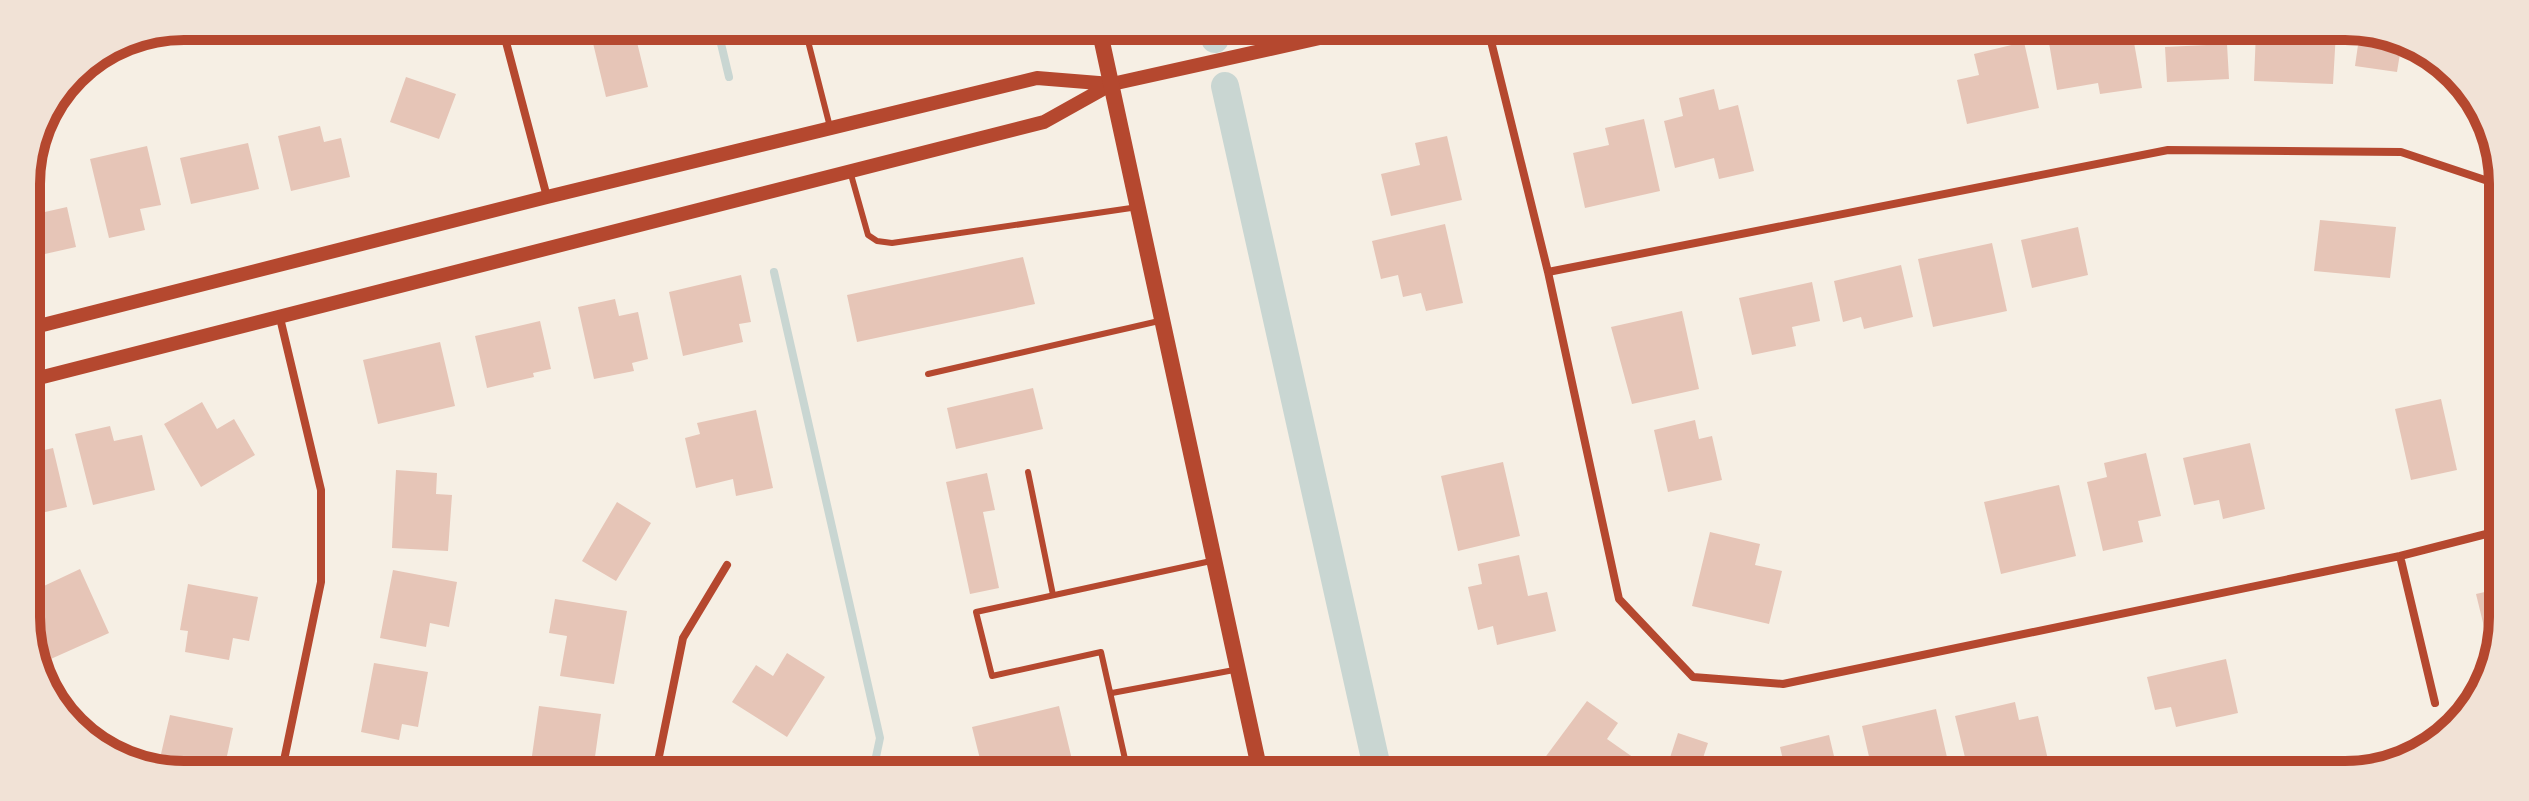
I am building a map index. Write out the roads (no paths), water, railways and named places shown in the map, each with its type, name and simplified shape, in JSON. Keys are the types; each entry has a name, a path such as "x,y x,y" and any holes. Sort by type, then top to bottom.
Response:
{"main road":[{"path":"1102,40 1258,761"}],"street":[{"path":"505,40 547,197"},
{"path":"40,378 1044,122 1112,84 1310,40"},
{"path":"1491,40 1548,272 1619,599 1693,677 1783,684 2400,556 2489,533"},
{"path":"40,326 547,197 1037,78 1112,84"},
{"path":"1548,272 2168,150 2401,152 2489,181"},
{"path":"280,318 321,490 321,582 284,761"},
{"path":"2400,556 2435,703"},
{"path":"658,761 683,638 727,565"}],"lane":[{"path":"812,40 808,41 830,128"},
{"path":"850,171 868,235 877,241 892,243 1138,207"},
{"path":"928,374 1163,320"},
{"path":"1028,472 1053,595"},
{"path":"1126,761 1101,652 992,676 976,612 1214,560"},
{"path":"1112,693 1238,669"}],"waterway":[{"path":"720,40 729,77"},
{"path":"1225,86 1376,761"},
{"path":"774,272 880,738 875,761"}]}
